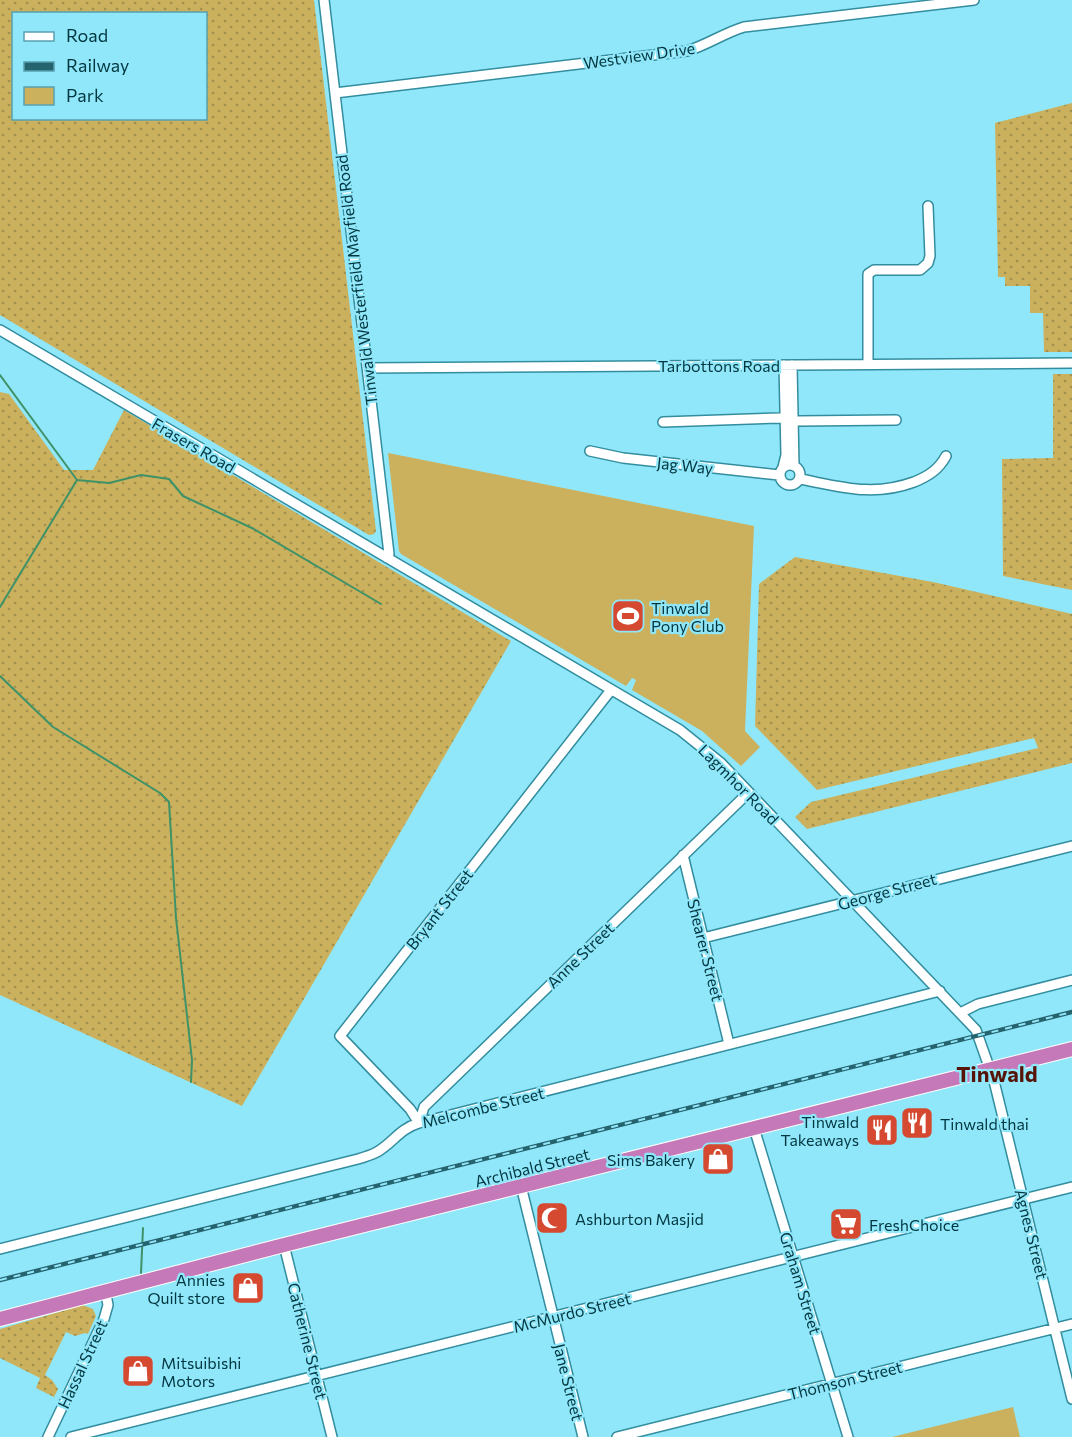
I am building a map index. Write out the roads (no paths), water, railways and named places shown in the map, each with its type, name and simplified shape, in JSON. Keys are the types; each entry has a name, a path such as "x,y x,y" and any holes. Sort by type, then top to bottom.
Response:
{"highway":[{"name":"Archibald Street","path":"0,1319 105,1290 1072,1049"}],"street":[{"name":"Tinwald Westerfield Mayfield Road","path":"324,0 389,554 387,558"},
{"name":"Westview Drive","path":"334,93 687,51 744,27 974,0"},
{"path":"868,364 868,274 874,270 920,270 926,267 930,256 928,206"},
{"name":"Frasers Road","path":"0,330 387,558"},
{"name":"Tarbottons Road","path":"367,368 1072,363"},
{"path":"788,365 789,420 794,466 800,471 800,479 797,483 788,486 780,480 786,455 789,420"},
{"path":"663,422 896,420"},
{"name":"Jag Way","path":"590,451 623,458 781,471"},
{"path":"800,479 853,489 888,490 920,480 933,472 946,456"},
{"path":"781,471 794,466"},
{"name":"Lagmhor Road","path":"387,558 693,739 721,763 976,1029 991,1070"},
{"name":"Bryant Street","path":"419,1123 410,1109 340,1036 611,690"},
{"name":"Anne Street","path":"419,1123 424,1107 748,793"},
{"name":"George Street","path":"703,938 1072,846"},
{"name":"Shearer Street","path":"683,855 729,1044"},
{"path":"960,1013 978,1004 1072,980"},
{"name":"Melcombe Street","path":"0,1249 358,1159 378,1152 399,1132 419,1123 940,991"},
{"name":"Agnes Street","path":"991,1070 1072,1399"},
{"name":"Graham Street","path":"754,1128 848,1437"},
{"name":"Jane Street","path":"521,1186 583,1437"},
{"name":"McMurdo Street","path":"71,1437 1072,1187"},
{"name":"Catherine Street","path":"284,1245 332,1437"},
{"name":"Hassal Street","path":"48,1437 104,1319 108,1305 105,1290"},
{"name":"Thomson Street","path":"617,1437 1072,1324"}],"waterway":[{"path":"0,375 77,480 0,607"},
{"path":"77,480 109,483 141,475 169,479 183,496 254,529 381,604"},
{"path":"0,676 53,727 160,793 169,802 176,918 192,1060 191,1082"},
{"path":"141,1273 143,1228"}],"railway":[{"path":"0,1280 1072,1012"}],"place":[{"name":"Tinwald Pony Club","path":"628,616"},
{"name":"Tinwald thai","path":"917,1123"},
{"name":"Tinwald Takeaways","path":"882,1130"},
{"name":"Sims Bakery","path":"718,1159"},
{"name":"Ashburton Masjid","path":"552,1218"},
{"name":"FreshChoice","path":"846,1224"},
{"name":"Annies Quilt store","path":"248,1288"},
{"name":"Mitsuibishi Motors","path":"138,1371"}],"district":[{"name":"Tinwald","path":"997,1073"}]}
